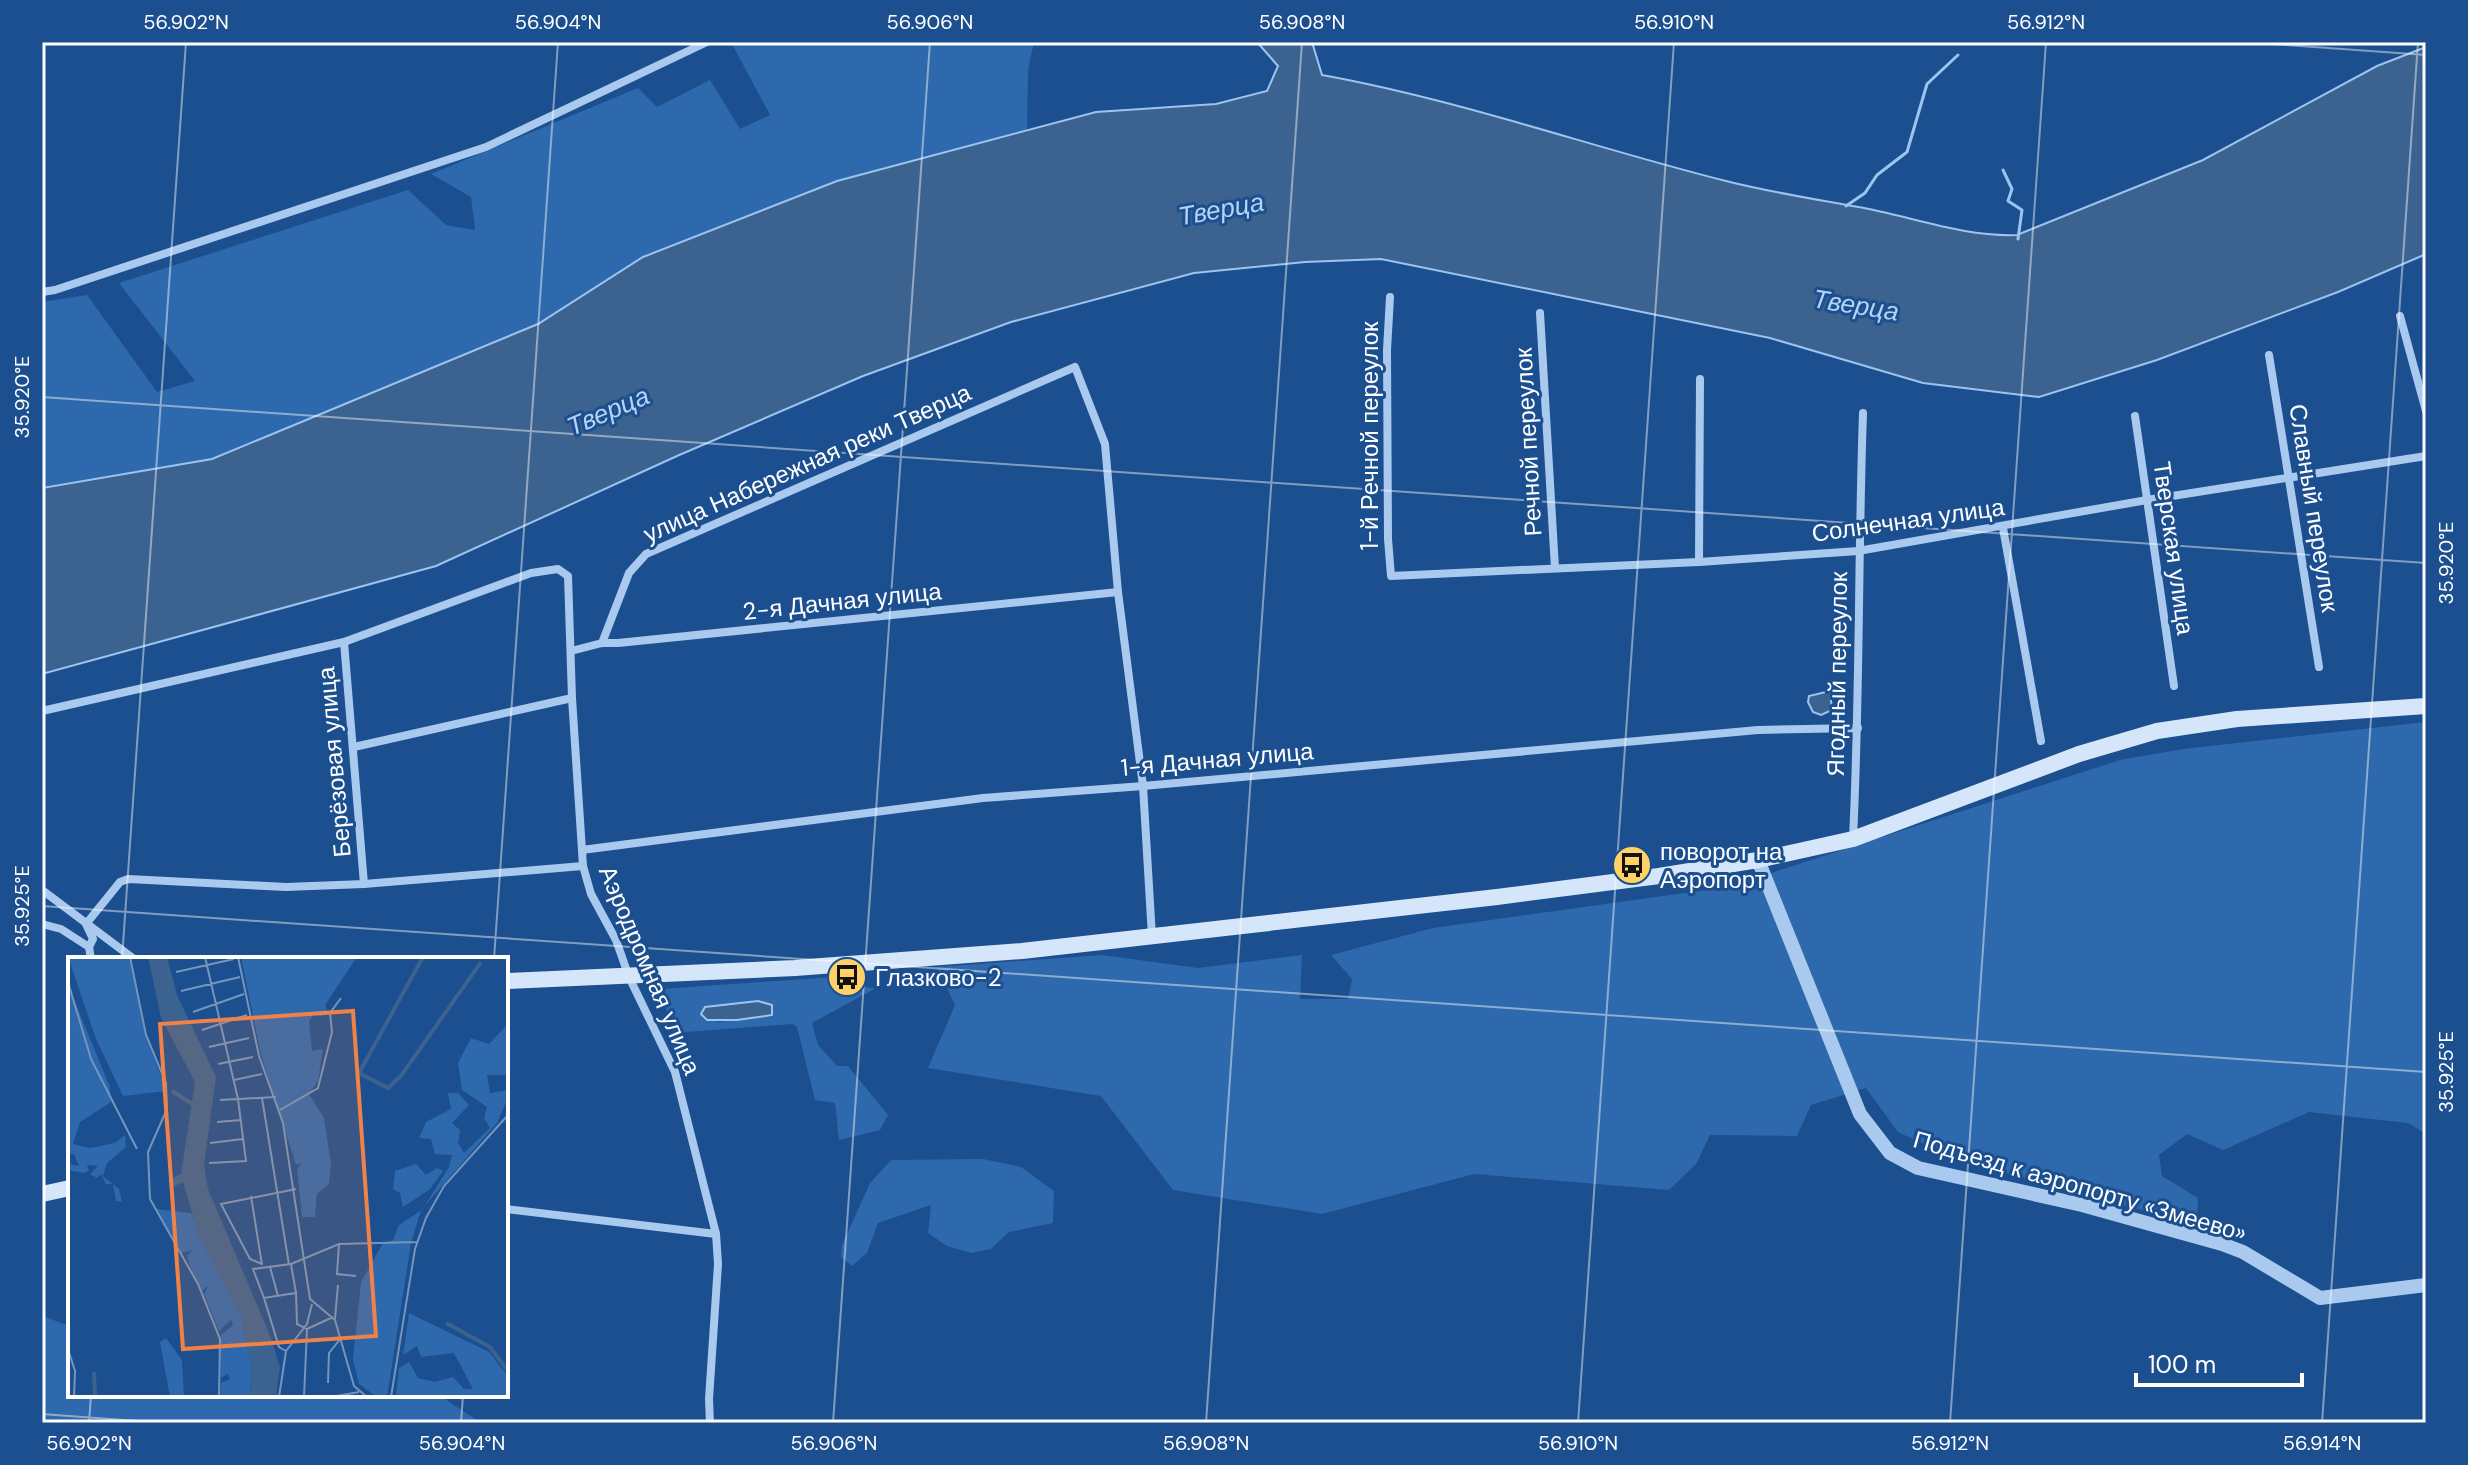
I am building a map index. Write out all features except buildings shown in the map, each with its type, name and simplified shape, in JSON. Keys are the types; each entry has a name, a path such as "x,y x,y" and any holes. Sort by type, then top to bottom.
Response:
{"main road":[{"path":"508,981 795,968 1022,951 1513,895 1758,860 1853,839 2079,754 2149,733 2237,719 2426,706"},
{"path":"42,1194 68,1188"}],"street":[{"path":"42,292 486,147 707,42"},
{"name":"1-й Речной переулок","path":"1390,297 1387,366 1391,576"},
{"name":"Речной переулок","path":"1540,313 1555,568"},
{"path":"2400,316 2426,411"},
{"name":"Славный переулок","path":"2269,355 2319,667"},
{"name":"улица Набережная реки Тверца","path":"602,643 629,573 646,554 1075,367 1105,444 1118,592"},
{"path":"1699,562 1700,379"},
{"name":"Ягодный переулок","path":"1853,839 1863,413"},
{"name":"Тверская улица","path":"2135,416 2174,686"},
{"name":"Солнечная улица","path":"1391,576 1699,562 1858,551 2003,528 2147,500 2426,456"},
{"path":"2003,528 2041,741"},
{"name":"Берёзовая улица","path":"86,924 120,882 128,879 286,887 364,884 344,642 531,573 558,569 568,576"},
{"name":"Аэродромная улица","path":"568,576 583,866 591,894 616,940 629,977 675,1072 716,1234 718,1264 710,1423"},
{"path":"1118,592 1143,786 1152,937"},
{"name":"2-я Дачная улица","path":"571,651 602,643 1118,592"},
{"path":"42,711 344,642"},
{"path":"354,747 572,698"},
{"name":"1-я Дачная улица","path":"582,850 983,798 1758,730 1858,728"},
{"name":"Подъезд к аэропорту «Змеево»","path":"1758,860 1851,1096 1876,1138 1899,1159 1918,1168 2082,1205 2222,1244 2243,1252 2320,1298 2426,1285"},
{"path":"364,884 583,866"},
{"path":"42,890 131,957"},
{"path":"42,924 61,929 89,947"},
{"path":"86,924 93,939 89,947 91,957"},
{"path":"508,1209 716,1234"}],"shaded area":[{"path":"731,42 1034,42 1028,70 1027,131 837,181 643,257 538,324 212,459 42,488 42,302 87,295 157,392 195,381 119,283 408,190 446,225 475,230 471,197 431,174 638,88 657,107 710,80 740,129 770,115"},
{"path":"2426,722 2426,1134 2408,1123 2309,1112 2223,1150 2187,1134 2159,1155 2162,1176 2198,1198 2197,1222 2164,1216 1958,1160 1898,1132 1866,1088 1811,1105 1797,1136 1710,1135 1696,1164 1669,1190 1474,1174 1322,1214 1173,1190 1101,1096 928,1068 955,1005 937,967 1102,955 1198,968 1302,955 1300,999 1348,999 1352,979 1331,955 1433,928 1728,887 2120,760 2183,749"},
{"path":"833,977 843,986 876,988 812,1023 818,1045 837,1066 848,1066 888,1115 880,1130 839,1140 835,1103 815,1100 797,1027 792,1024 673,1033 661,989","holes":["758,1001 771,1015 718,1022 705,1007"]},
{"path":"983,1159 1021,1167 1054,1191 1053,1223 1009,1232 991,1249 972,1253 947,1246 928,1233 931,1205 878,1223 867,1253 852,1266 841,1257 842,1245 870,1183 891,1160"},
{"path":"42,1316 68,1325 68,1397 442,1397 481,1423 42,1423"}],"water":[{"name":"Тверца","path":"1257,42 1312,42 1322,75 1424,97 1676,168 1779,193 1998,235 2017,235 2203,160 2377,66 2426,47 2426,254 2338,292 2157,360 2039,397 1923,383 1770,338 1381,259 1305,262 1194,273 1011,322 863,376 677,456 436,566 42,674 42,488 212,459 538,324 643,257 837,181 1096,112 1216,104 1267,91 1278,66"},
{"path":"1830,691 1832,710 1821,715 1813,712 1808,702 1809,696"},
{"path":"758,1001 772,1005 772,1015 707,1020 701,1014 705,1007"}],"waterway":[{"path":"1846,206 1865,193 1877,175 1907,152 1927,84 1958,55"},
{"path":"2003,170 2012,189 2008,201 2022,210 2018,239"}],"place":[{"name":"поворот на Аэропорт","path":"1632,865"},
{"name":"Глазково-2","path":"847,977"}]}
